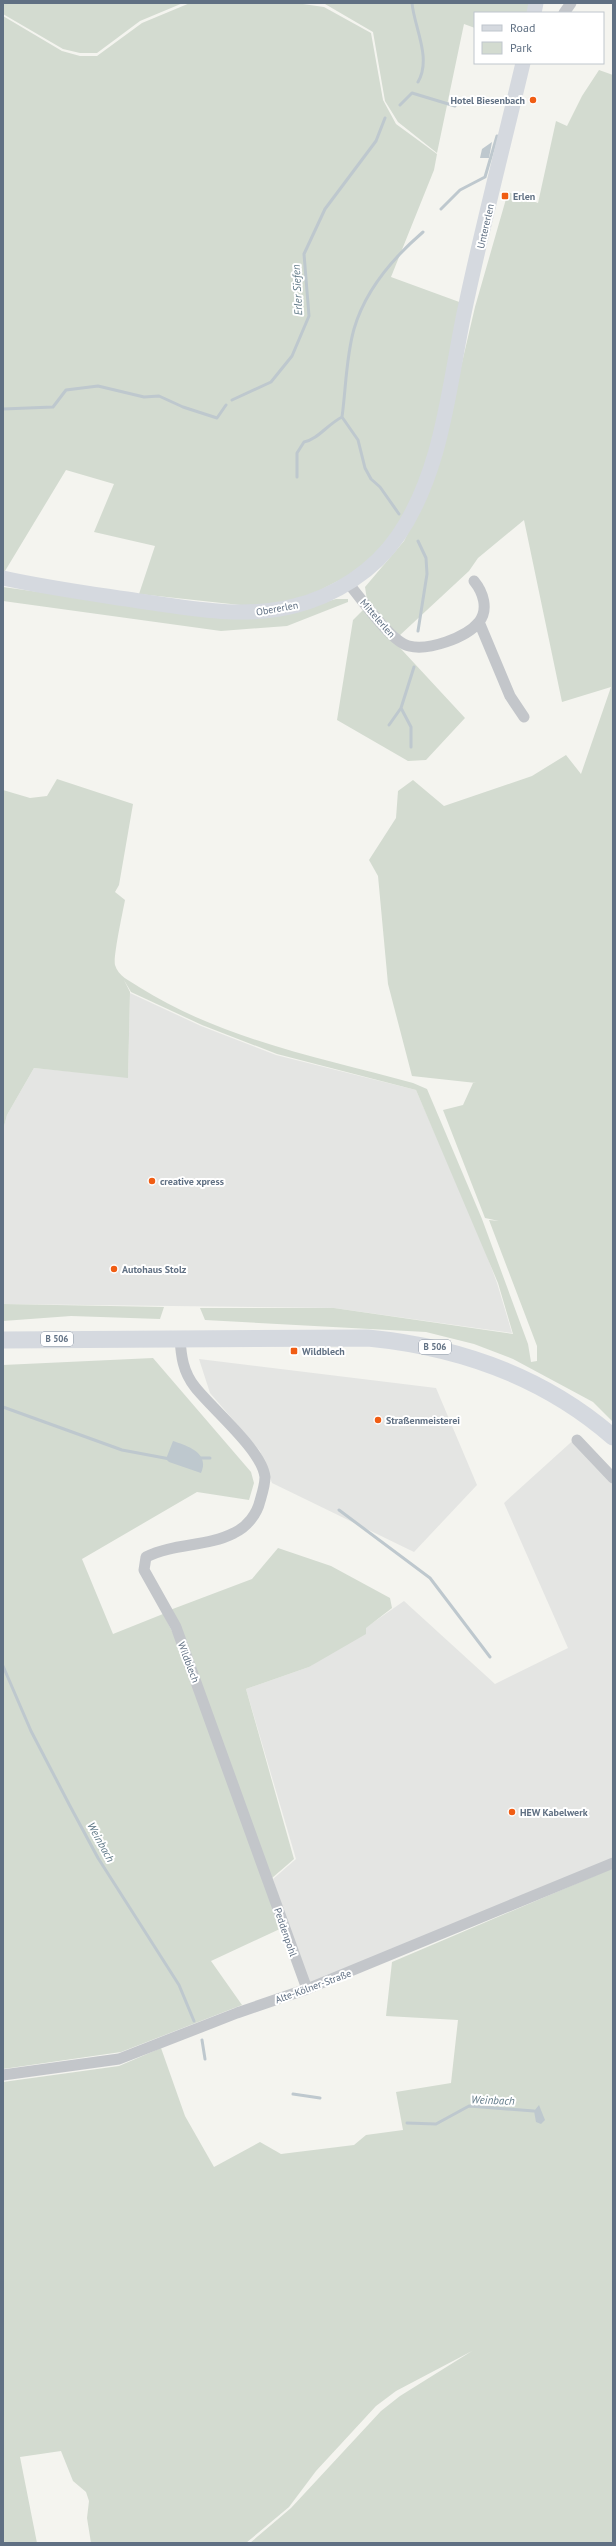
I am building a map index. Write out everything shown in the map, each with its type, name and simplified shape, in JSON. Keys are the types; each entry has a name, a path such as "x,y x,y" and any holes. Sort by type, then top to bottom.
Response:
{"main road":[{"name":"Untererlen","path":"450,391 466,304 523,64"},
{"name":"Obererlen","path":"3,578 210,611 256,612 295,606 348,583 373,567 399,536 422,491 438,447 450,391"},
{"name":"B 506","path":"3,1340 368,1338 426,1345 489,1363 529,1380 571,1405 613,1437"}],"street":[{"path":"565,12 571,3"},
{"path":"474,581 481,589 485,603 479,622 510,696 524,717"},
{"name":"Mittelerlen","path":"348,583 394,639 409,646 434,646 456,637 479,622"},
{"name":"Wildblech","path":"180,1338 181,1358 194,1386 251,1449 265,1477 263,1493 258,1510 248,1523 234,1533 160,1550 146,1557 144,1570 176,1627 266,1874"},
{"path":"578,1440 613,1478"},
{"name":"Alte-Kölner-Straße","path":"3,2075 119,2059 238,2013 308,1989 613,1863"},
{"name":"Peddenpohl","path":"266,1874 308,1989"}],"shaded area":[{"path":"492,142 489,158 480,158 482,149"},
{"path":"130,993 201,1026 276,1055 416,1090 480,1237 497,1283 512,1333 334,1308 3,1304 3,1130 7,1115 34,1068 128,1077"},
{"path":"199,1359 436,1388 477,1485 414,1552 272,1483 260,1451 210,1393"},
{"path":"579,1435 613,1471 613,1863 307,1989 273,1879 296,1859 246,1689 309,1667 404,1601 495,1684 568,1648 504,1503"},
{"path":"173,1441 191,1448 200,1455 203,1460 201,1473 169,1462 166,1459"},
{"path":"539,2105 545,2120 541,2124 536,2122 534,2111"}],"green space":[{"path":"3,3 183,3 140,21 97,53 80,53 63,49 3,14"},
{"path":"190,3 296,3 324,7 371,33 383,100 396,124 437,154 434,170 391,277 462,303 433,444 410,508 371,564 297,602 258,607 139,594 155,546 94,532 114,484 66,470 5,571 3,571 3,16 62,51 80,56 97,56 142,23"},
{"path":"316,3 532,3 530,12 474,12 474,28 464,24 437,153 398,122 385,101 373,32 325,4"},
{"path":"599,70 613,75 613,1422 593,1402 513,1359 474,1344 426,1332 205,1320 200,1308 334,1308 513,1334 498,1283 416,1090 277,1054 202,1025 131,992 124,980 130,992 128,1078 34,1068 7,1115 3,1130 3,790 30,798 47,796 57,779 133,804 119,885 115,892 125,900 115,960 115,965 122,975 139,987 171,1005 237,1034 307,1055 413,1083 427,1089 482,1219 528,1344 531,1362 537,1361 537,1346 489,1220 499,1221 485,1218 443,1110 463,1105 473,1083 476,1083 412,1076 388,984 378,876 369,860 396,818 398,791 413,780 444,806 532,776 566,755 581,774 611,687 562,702 524,520 478,558 469,571 399,636 367,600 365,587 404,541 427,494 442,448 475,307 508,192 538,203 556,121 567,126 582,96"},
{"path":"3,587 210,616 294,611 336,599 348,599 348,602 287,626 221,631 3,601"},
{"path":"364,609 465,718 426,760 408,761 337,720 353,620"},
{"path":"3,1304 164,1307 160,1319 71,1316 3,1321"},
{"path":"153,1358 251,1472 254,1483 249,1500 197,1492 82,1559 113,1634 163,1614 175,1637 282,1928 211,1961 242,2005 121,2052 3,2069 3,1365"},
{"path":"278,1548 331,1566 390,1598 392,1608 366,1628 366,1634 309,1667 246,1689 294,1859 272,1878 170,1610 252,1579"},
{"path":"613,1868 613,2543 250,2543 291,2508 381,2411 400,2396 472,2351 396,2391 376,2406 316,2471 289,2507 246,2543 91,2543 87,2518 89,2501 86,2492 73,2481 61,2451 20,2457 37,2543 3,2543 3,2082 119,2066 161,2048 185,2116 214,2167 260,2142 281,2154 354,2145 366,2135 403,2130 396,2092 451,2083 458,2020 386,2016 392,1962"}],"waterway":[{"name":"Erler Siefen","path":"412,3 423,53 422,73 418,82"},
{"path":"400,105 412,93 455,106"},
{"name":"Erler Siefen","path":"232,400 271,382 292,356 309,316 304,254 325,209 376,141 385,118"},
{"path":"441,209 460,190 485,177 497,136"},
{"path":"297,477 297,453 304,442 309,441 342,417 351,340 365,301 391,264 423,232"},
{"name":"Erler Siefen","path":"3,409 53,407 66,390 98,386 144,397 159,396 183,407 217,418 226,405"},
{"path":"342,417 358,440 365,468 371,479 380,487 399,514"},
{"path":"418,541 426,558 427,574 418,631"},
{"path":"389,725 401,708 414,667"},
{"path":"401,708 411,727 411,747"},
{"path":"3,1407 122,1450 170,1459"},
{"path":"200,1458 210,1458"},
{"path":"339,1510 430,1578 490,1657"},
{"name":"Weinbach","path":"3,1666 31,1731 70,1806 98,1858 179,1985 194,2021"},
{"name":"Weinbach","path":"202,2040 205,2059"},
{"name":"Weinbach","path":"293,2094 320,2098"},
{"name":"Weinbach","path":"407,2123 436,2124 469,2106 534,2111"}],"place":[{"name":"Hotel Biesenbach","path":"533,100"},
{"name":"Erlen","path":"505,196"},
{"name":"creative xpress","path":"152,1181"},
{"name":"Autohaus Stolz","path":"114,1269"},
{"name":"Wildblech","path":"294,1351"},
{"name":"Straßenmeisterei","path":"378,1420"},
{"name":"HEW Kabelwerk","path":"512,1812"}]}
